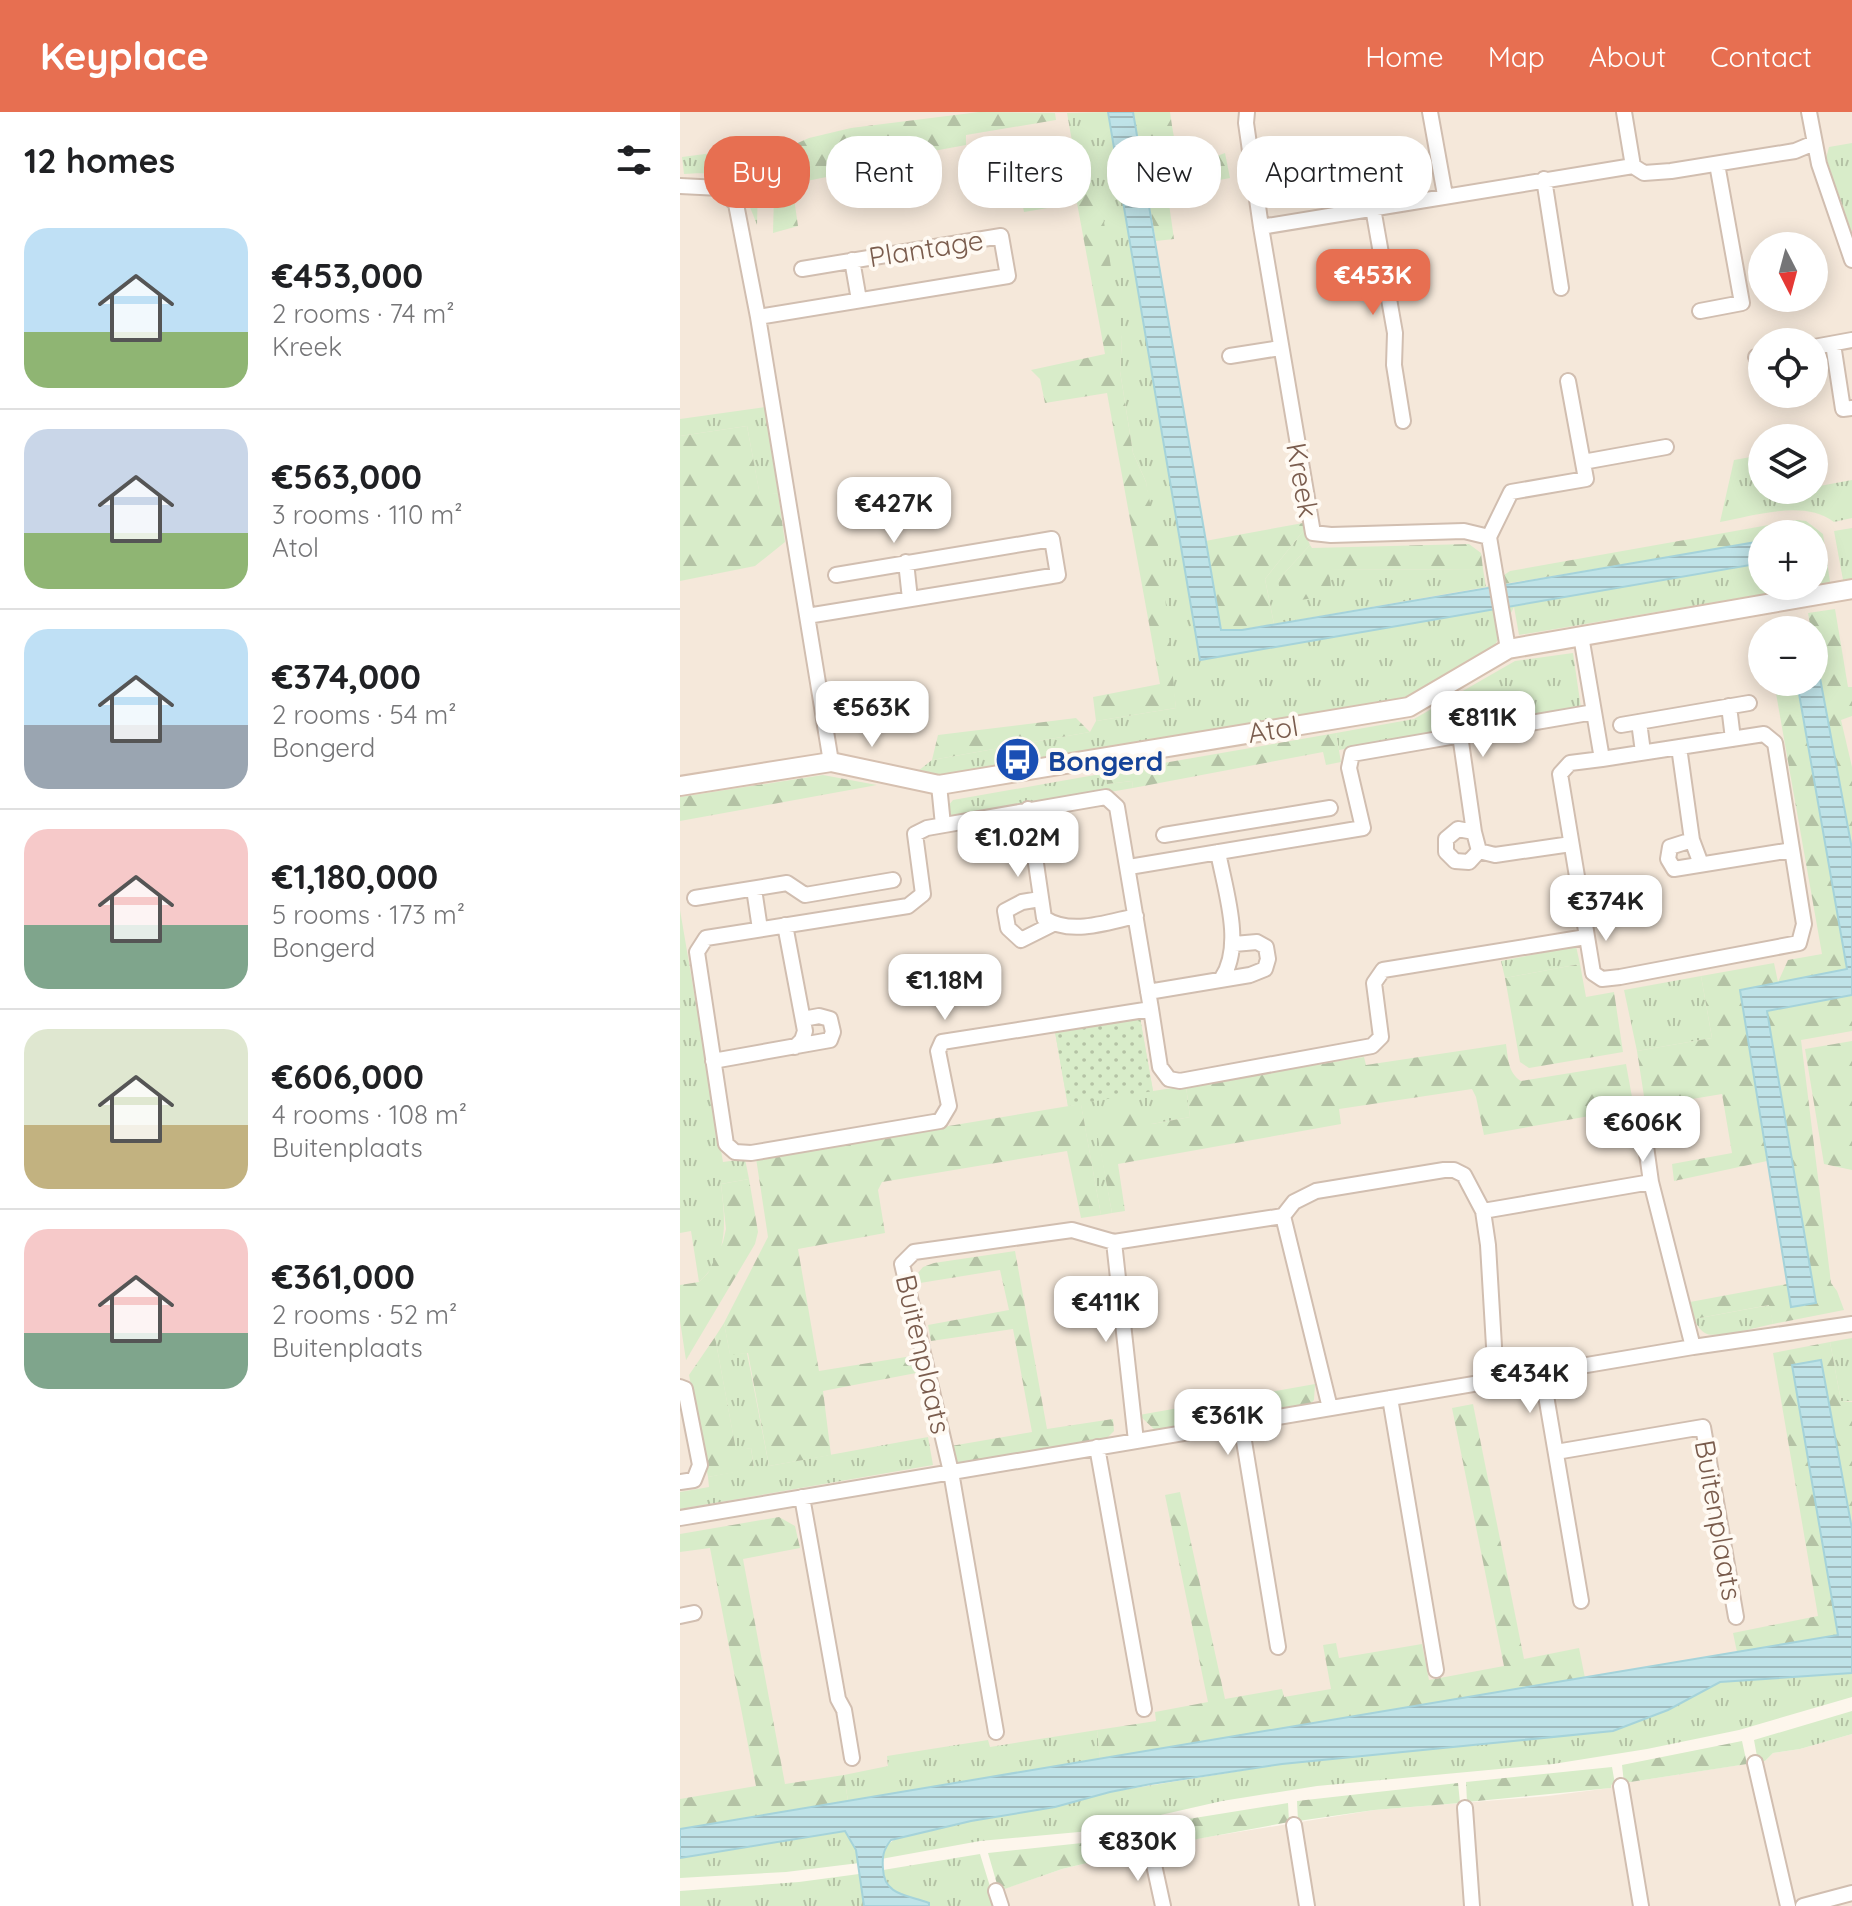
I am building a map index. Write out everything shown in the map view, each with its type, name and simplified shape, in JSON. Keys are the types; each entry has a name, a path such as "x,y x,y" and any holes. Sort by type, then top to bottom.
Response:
{"street":[{"name":"Kreek","path":"1247,112 1261,227 1313,533 1464,531 1489,537"},
{"path":"1430,112 1445,195"},
{"path":"1624,112 1633,166"},
{"path":"1809,112 1814,143 1852,260"},
{"path":"1432,197 1633,166 1644,173 1717,164 1795,151 1814,143"},
{"path":"1700,311 1742,303 1717,164"},
{"path":"1544,179 1561,288"},
{"path":"680,186 720,188 736,204 758,317 831,762"},
{"path":"1261,227 1373,208 1395,333 1394,365 1403,421"},
{"name":"Plantage","path":"758,317 1008,276 1001,236 802,269"},
{"name":"Plantage","path":"852,260 859,300"},
{"path":"1828,345 1852,340"},
{"path":"1833,344 1843,409 1852,408"},
{"path":"1230,356 1280,348"},
{"path":"1508,649 1489,537 1511,492 1586,479 1568,381"},
{"path":"1583,462 1666,447"},
{"path":"807,616 1058,575 1052,539 836,575"},
{"path":"906,562 910,599"},
{"name":"Atol","path":"680,786 831,762 939,785 1409,707 1508,649 1852,589"},
{"path":"1581,636 1602,759"},
{"path":"1621,725 1749,703"},
{"path":"1729,706 1733,739"},
{"path":"1129,867 1363,828 1349,768 1352,754 1594,712"},
{"path":"1639,722 1643,752"},
{"path":"1764,734 1775,743 1804,924 1799,943 1602,979 1593,973 1560,774 1570,763 1679,747 1764,734"},
{"path":"1460,735 1479,851"},
{"path":"1679,747 1692,840 1701,864"},
{"path":"939,785 943,825"},
{"path":"1151,1009 942,1042 938,1051 949,1106 940,1121 751,1153 735,1152 726,1144 697,952 706,938 908,906 923,894 915,834 927,828 1106,797 1117,807 1129,867 1160,1067 1169,1079 1180,1081 1372,1046 1381,1037 1374,983 1383,970 1586,937"},
{"path":"1164,835 1330,808"},
{"path":"1028,809 1044,918 1070,928 1136,916"},
{"path":"1291,815 1296,839"},
{"path":"1201,829 1212,853 1234,944 1230,965 1222,978"},
{"path":"1474,832 1458,829 1446,839 1446,852 1455,861 1469,862 1479,851"},
{"path":"1692,840 1670,847 1668,859 1674,869 1792,850"},
{"path":"1479,851 1495,855 1571,844"},
{"path":"695,898 787,883 805,895 893,880"},
{"path":"856,886 860,913"},
{"path":"754,889 760,929"},
{"path":"1040,899 1022,902 1005,911 1008,928 1021,940 1053,924"},
{"path":"785,925 805,1031 795,1047"},
{"path":"1148,992 1250,975 1265,969 1268,959 1266,947 1257,942 1234,944"},
{"path":"713,1061 830,1040 833,1032 830,1019 819,1016 803,1019"},
{"path":"1644,1132 1651,1182 1693,1347"},
{"name":"Buitenplaats","path":"996,1732 951,1472 902,1264 914,1252 1072,1230 1114,1242 1283,1216 1294,1202 1316,1191 1454,1170 1464,1175 1483,1211 1496,1380"},
{"path":"1483,1211 1651,1182"},
{"path":"1283,1216 1330,1408"},
{"path":"1114,1242 1136,1441"},
{"name":"Buitenplaats","path":"680,1518 1693,1347 1852,1324"},
{"path":"1542,1372 1581,1601"},
{"path":"680,1387 685,1389 700,1465 694,1480 680,1482"},
{"path":"1390,1398 1436,1670"},
{"path":"1241,1423 1278,1647"},
{"name":"Buitenplaats","path":"1556,1452 1703,1427 1736,1617"},
{"path":"1097,1447 1144,1709"},
{"path":"802,1497 838,1699 844,1710 852,1758"},
{"path":"1755,1763 1788,1906"},
{"path":"1621,1786 1641,1906"},
{"path":"1465,1808 1472,1906"},
{"path":"1294,1825 1307,1906"},
{"path":"1151,1851 1163,1906"},
{"path":"1803,1906 1852,1893"}],"shaded area":[{"path":"680,112 1852,112 1852,1635 680,1829"},
{"path":"1852,1734 1852,1906 993,1906 989,1894 1062,1869 1177,1842 1374,1810 1610,1788 1611,1785 1765,1761 1773,1753 1800,1749"}],"green space":[{"path":"979,112 1055,113 1056,120 958,136 958,146 942,149 942,136 826,136 826,177 810,180 810,138 851,128"},
{"path":"1108,112 1112,136 1107,136 1107,208 1124,208 1200,660 1748,565 1748,597 1519,635 1514,607 1495,645 1486,652 1419,693 1391,701 946,778 918,771 932,760 1090,732 1096,721 1176,708 1146,482 1133,453 1120,371 1122,339 1086,208 1091,208 1091,136 1071,136 1067,113"},
{"path":"1133,112 1170,112 1174,136 1137,136"},
{"path":"1852,143 1852,233 1826,158 1829,147"},
{"path":"1225,153 1230,178 1221,180 1221,154"},
{"path":"704,154 704,173 684,174 682,157"},
{"path":"1091,191 1100,196 1122,339 1120,371 1133,453 1146,482 1162,566 1176,708 1096,721 1093,697 1160,684 1107,393 1045,403 1040,379 1031,370 1105,354 1078,208 1091,208"},
{"path":"750,208 757,208 757,225"},
{"path":"774,208 795,208 798,226 773,233"},
{"path":"1023,208 1048,208 1024,212"},
{"path":"1150,208 1170,208 1174,239 1156,241"},
{"path":"765,407 778,493 760,496 747,426 680,436 680,419"},
{"path":"747,426 760,495 778,493 785,542 755,566 680,581 680,436"},
{"path":"1748,458 1748,504 1828,504 1828,484 1852,480 1852,518 1834,522 1822,515 1794,510 1720,522 1734,460"},
{"path":"1303,523 1304,530 1265,579 1274,624 1226,632 1221,630 1205,541"},
{"path":"1852,528 1852,579 1843,580 1834,531"},
{"path":"1748,529 1748,543 1486,587 1510,571"},
{"path":"1304,530 1310,545 1278,580 1329,570 1483,569 1486,587 1274,624 1265,579"},
{"path":"1469,544 1481,553 1483,569 1329,570 1332,595 1282,603 1278,580 1310,545 1312,548"},
{"path":"1835,609 1848,687 1852,687 1852,716 1841,720 1852,767 1852,849 1823,696 1828,696 1828,616 1809,616 1808,613"},
{"path":"1573,653 1581,708 1339,750 1336,733 1414,719 1515,661"},
{"path":"1776,696 1799,696 1847,969 1740,991 1767,1161 1674,1181 1672,1164 1732,1153 1722,1094 1662,1104 1669,1146 1652,1148 1637,1051 1712,1038 1701,976 1774,963 1778,982 1788,960 1822,954"},
{"path":"1076,718 1090,732 932,760 938,735"},
{"path":"1336,733 1341,762 1326,765 1323,752 1133,788 1132,781 1107,784 1106,773"},
{"path":"1106,773 1107,784 1132,781 1133,788 953,819 947,817 948,806 953,800"},
{"path":"823,775 877,785 680,821 680,797"},
{"path":"680,910 723,1162 745,1159 749,1179 721,1184 724,1224 721,1248 709,1271 699,1282 691,1231 680,1233"},
{"path":"1576,946 1580,964 1505,978 1501,961"},
{"path":"1580,964 1586,997 1614,992 1623,1052 1529,1068 1520,1062 1505,978"},
{"path":"1701,976 1712,1038 1637,1051 1624,990"},
{"path":"1852,995 1852,1031 1801,1040 1831,1283 1844,1310 1773,1324 1769,1305 1694,1319 1690,1302 1787,1284 1791,1307 1816,1303 1767,1011"},
{"path":"1140,1018 1153,1091 1186,1086 1190,1117 1152,1124 1094,1112 1112,1213 1101,1215 1081,1105 1068,1106 1055,1032"},
{"path":"1140,1018 1153,1091 1068,1106 1055,1032"},
{"path":"1852,1041 1852,1170 1824,1164 1805,1049"},
{"path":"1506,1044 1511,1069 1521,1081 1626,1064 1634,1108 1484,1135 1472,1089 1339,1109 1341,1124 1118,1164 1125,1211 1112,1213 1093,1111 1133,1105 1152,1124 1190,1117 1186,1086 1364,1057 1366,1065"},
{"path":"1081,1104 1101,1215 1081,1218 1067,1151 882,1182 878,1190 885,1233 798,1249 819,1371 912,1356 916,1373 823,1391 831,1455 769,1466 748,1353 730,1355 724,1323 768,1237 756,1158"},
{"path":"749,1179 758,1232 755,1244 686,1360 680,1321 680,1285 699,1282 708,1273 723,1242 726,1229 721,1184"},
{"path":"1015,1251 1047,1429 1113,1419 1114,1431 1106,1439 955,1463 951,1446 1032,1432 1013,1329 931,1341 928,1325 1009,1310 1000,1270 920,1283 918,1273 923,1267 934,1263"},
{"path":"1770,1305 1773,1324 1730,1333 1707,1334 1694,1319"},
{"path":"724,1323 730,1354 747,1353 769,1466 928,1437 933,1465 680,1509 680,1492 709,1487 708,1477 754,1468 751,1448 736,1451 715,1337"},
{"path":"715,1337 736,1450 751,1448 754,1469 708,1477 689,1375"},
{"path":"1852,1338 1852,1401 1841,1401 1830,1342"},
{"path":"1830,1342 1841,1401 1852,1402 1852,1529 1821,1360 1792,1365 1839,1635 1737,1652 1733,1633 1818,1616 1773,1353"},
{"path":"1315,1384 1314,1400 1308,1407 1156,1431 1139,1415"},
{"path":"1473,1404 1524,1659 1579,1648 1585,1678 1100,1759 1097,1730 1156,1721 1155,1712 1208,1702 1165,1495 1180,1492 1225,1699 1282,1689 1284,1697 1331,1689 1323,1645 1336,1643 1339,1658 1422,1644 1429,1680 1504,1666 1452,1408"},
{"path":"779,1517 795,1526 800,1548 743,1559 785,1784 844,1775 848,1801 680,1829 680,1799 756,1786 710,1548 680,1552 680,1534"},
{"path":"1852,1673 1852,1697 1739,1730 1647,1749 1553,1764 1317,1786 1222,1801 1090,1831 980,1841 881,1859 887,1845 898,1837 1055,1807 1110,1792 1282,1764 1613,1731 1668,1710 1720,1682"},
{"path":"1852,1711 1852,1734 1800,1749 1773,1753 1765,1761 1758,1762 1754,1740"},
{"path":"1097,1730 1100,1759 848,1801 844,1775 888,1766 887,1756 988,1740 990,1747"},
{"path":"1742,1741 1747,1764 1624,1783 1622,1765"},
{"path":"1612,1767 1615,1784 1611,1788 1467,1802 1466,1782"},
{"path":"1458,1783 1460,1803 1374,1810 1298,1821 1297,1801"},
{"path":"1288,1803 1289,1822 1154,1847 1149,1829 1182,1820"},
{"path":"845,1831 856,1850 859,1863 786,1872 680,1878 680,1858"},
{"path":"1141,1831 1146,1849 1062,1869 999,1891 988,1853 1101,1841"},
{"path":"980,1854 993,1906 929,1906 929,1903 893,1891 882,1878 883,1870"},
{"path":"859,1874 864,1906 680,1906 680,1891"}],"water":[{"path":"1108,112 1133,112 1137,136 1112,136"},
{"path":"1124,208 1149,208 1221,630 1242,630 1748,543 1748,565 1200,660"},
{"path":"1799,696 1823,696 1852,849 1852,995 1767,1011 1816,1303 1791,1307 1740,990 1847,969"},
{"path":"1821,1360 1852,1529 1852,1673 1720,1682 1668,1710 1613,1731 1282,1764 1151,1784 891,1840 883,1861 884,1878 888,1885 899,1893 929,1903 929,1906 864,1906 856,1850 845,1831 680,1858 680,1829 1838,1635 1792,1365"}],"place":[{"name":"Bongerd","path":"1017,760"}]}
